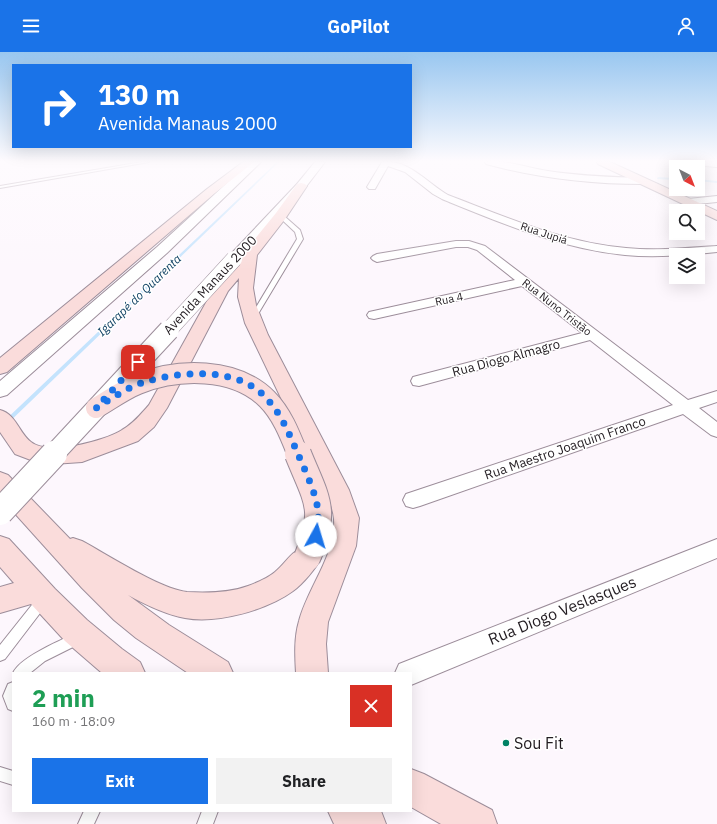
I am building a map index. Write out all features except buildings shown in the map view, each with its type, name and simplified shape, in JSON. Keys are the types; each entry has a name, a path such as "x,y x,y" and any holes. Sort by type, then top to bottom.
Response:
{"main road":[{"path":"0,368 204,198"},
{"path":"0,418 23,448 36,454 53,456 82,454 130,436 146,422 157,408 202,322 243,255 281,216 293,198"},
{"path":"679,198 717,216"},
{"path":"243,255 245,295 252,319 337,490 344,507 347,521 343,544 315,616 310,649 312,672"},
{"path":"51,536 152,594 185,605 213,606 250,600 284,582 308,558 316,536 318,512 310,482 288,431 278,413 266,398 248,384 225,376 200,373 170,376 143,383 121,392 96,408"},
{"path":"0,481 51,536 125,611 163,641 215,672"},
{"path":"0,547 40,595 82,637 129,672"},
{"path":"0,600 40,595"},
{"path":"412,788 478,824"},
{"path":"349,812 367,824"}],"street":[{"path":"0,391 219,198"},
{"name":"Avenida Manaus 2000","path":"0,512 96,408 243,255 291,198"},
{"name":"Rua Jupiá","path":"448,198 556,238 589,246 627,252 645,253 717,249"},
{"path":"688,202 717,199"},
{"name":"Rua Nuno Tristão","path":"377,258 456,244 469,244 481,248 717,431"},
{"name":"Rua 4","path":"374,315 525,282"},
{"name":"Rua Diogo Almagro","path":"419,382 593,335"},
{"name":"Rua Maestro Joaquim Franco","path":"413,500 717,396"},
{"name":"Rua Diogo Veslasques","path":"410,672 717,548"}],"lane":[{"path":"252,319 300,239 298,231 281,216"},
{"path":"0,655 40,595"},
{"path":"21,672 40,657 82,637"},
{"path":"12,691 10,696 12,701"},
{"path":"0,774 12,778"},
{"path":"86,824 92,812"},
{"path":"205,824 210,812"}],"waterway":[{"name":"Igarapé do Quarenta","path":"0,428 240,198"}],"place":[{"name":"Sou Fit","path":"506,743"}],"route":[{"path":"138,362 96,408 121,392 143,383 170,376 200,373 225,376 248,384 266,398 278,413 288,431 310,482 318,512 316,536"}]}
